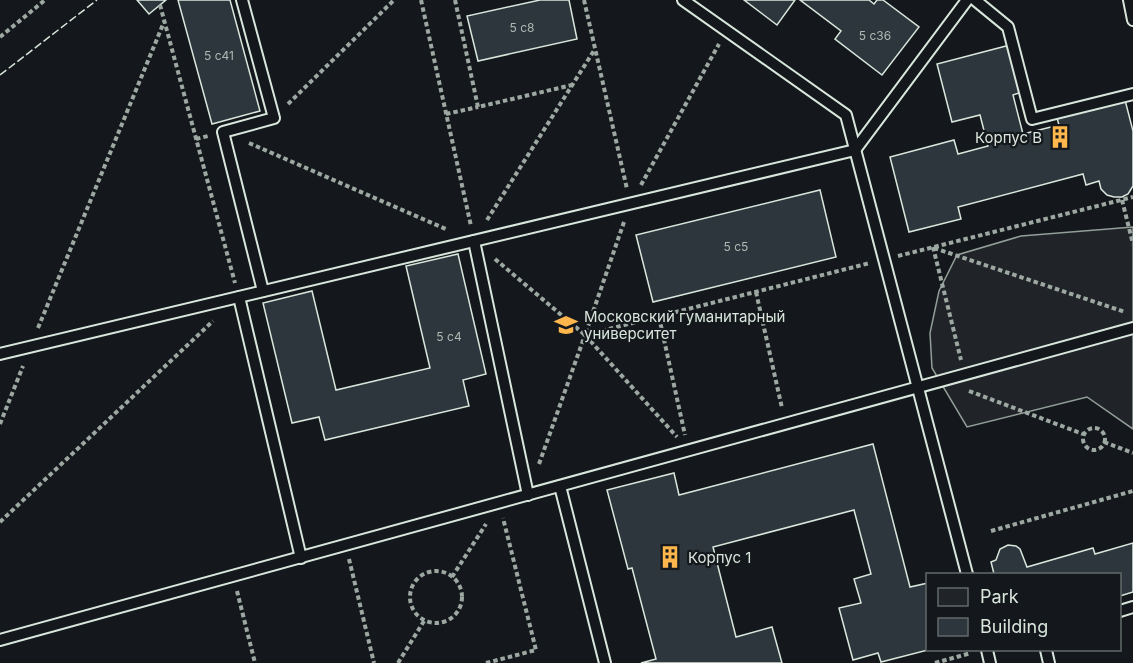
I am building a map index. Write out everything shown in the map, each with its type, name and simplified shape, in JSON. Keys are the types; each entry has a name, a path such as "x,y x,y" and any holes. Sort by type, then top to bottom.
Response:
{"lane":[{"path":"242,0 274,118 223,132 263,291"},
{"path":"683,0 846,115 967,573"},
{"path":"0,354 855,150 967,0"},
{"path":"975,0 1008,27 1032,119 1133,94"},
{"path":"1129,0 1133,20"},
{"path":"474,241 528,495"},
{"path":"239,297 300,558"},
{"path":"0,640 1133,328"},
{"path":"560,486 604,663"}],"path":[{"path":"0,37 45,0"},
{"path":"274,118 394,0"},
{"path":"422,0 474,241"},
{"path":"455,0 478,106"},
{"path":"584,0 631,204"},
{"path":"0,522 239,297 160,5"},
{"path":"0,424 164,21"},
{"path":"528,495 631,204 726,30"},
{"path":"474,241 596,49"},
{"path":"446,114 573,85"},
{"path":"196,139 223,132 474,241 585,335 688,451"},
{"path":"585,335 1133,197"},
{"path":"1122,200 1133,244"},
{"path":"933,247 1125,312"},
{"path":"756,292 786,424"},
{"path":"659,316 688,451"},
{"path":"1098,428 1105,435 1104,442 1099,449 1091,450 1084,445 1083,434 1088,429 1098,428"},
{"path":"1104,442 1133,453"},
{"path":"991,531 1133,491"},
{"path":"452,577 499,503"},
{"path":"486,663 536,650 499,503"},
{"path":"346,545 374,663"},
{"path":"444,572 452,577 462,592 460,608 455,616 447,621 436,623 424,621 411,606 410,597 413,585 426,573 444,572"},
{"path":"233,576 255,663"},
{"path":"398,663 424,621"},
{"path":"935,663 973,652"}],"green space":[{"path":"1133,227 1133,429 1087,397 967,427 932,368 930,333 939,291 957,255 1021,236"}],"building":[{"path":"137,0 166,0 149,14"},
{"path":"178,0 230,0 260,111 212,124"},
{"path":"540,0 569,0 577,39 478,61 467,16"},
{"path":"744,0 795,0 777,25"},
{"path":"800,0 869,0 874,4 877,0 883,0 919,27 882,75 835,39 841,31"},
{"name":"Корпус В","path":"1010,45 1022,92 1013,95 1023,134 1059,125 1057,118 1125,100 1133,131 1133,186 1128,194 1114,197 1107,195 1101,189 1099,181 1086,185 1083,174 958,207 961,219 909,232 890,157 954,140 958,154 988,146 980,115 952,122 937,64"},
{"path":"820,190 836,257 653,302 636,235"},
{"path":"458,254 486,374 463,380 469,406 325,440 319,417 292,423 263,303 312,291 336,390 430,368 406,266"},
{"name":"Корпус 1","path":"873,444 910,587 926,583 926,651 881,662 878,653 853,660 839,608 861,603 854,579 871,574 854,510 713,547 736,637 772,627 782,663 641,663 656,659 632,568 628,569 607,490 674,473 679,495"},
{"path":"1133,543 1133,592 1121,596 1121,573 994,573 991,562 996,560 1000,549 1008,545 1020,549 1027,567 1093,548 1095,554"}],"fence":[{"path":"0,75 97,0"}],"place":[{"name":"Корпус В","path":"1060,137"},
{"name":"Московский гуманитарный университет","path":"566,325"},
{"name":"Корпус 1","path":"670,557"}]}
